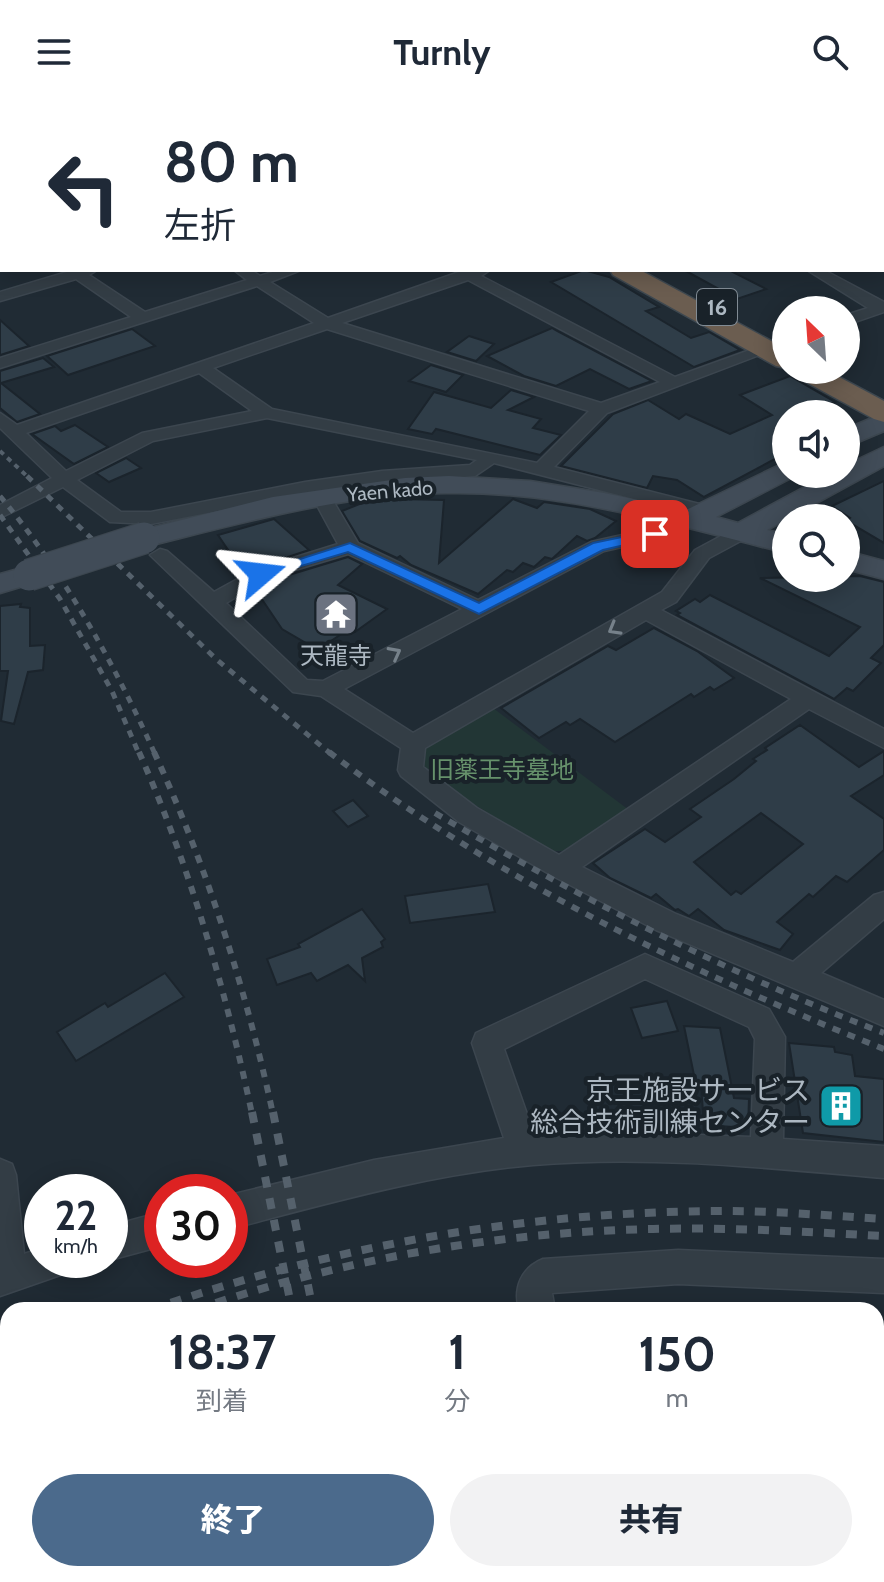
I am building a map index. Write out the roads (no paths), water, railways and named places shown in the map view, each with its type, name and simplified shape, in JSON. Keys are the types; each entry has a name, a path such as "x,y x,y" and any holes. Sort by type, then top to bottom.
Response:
{"highway":[{"name":"16","path":"626,272 772,346"},
{"name":"16","path":"652,272 772,345"},
{"path":"860,380 884,393"},
{"path":"831,384 884,413"}],"main road":[{"path":"860,432 884,421"},
{"path":"741,533 884,455"},
{"path":"698,516 772,477"},
{"name":"Yaen kado","path":"0,584 152,546 198,522 322,498 396,488 490,486 585,496 698,516 741,533 772,541"},
{"path":"860,564 884,570"}],"street":[{"path":"0,297 77,272"},
{"path":"81,272 143,318"},
{"path":"244,272 325,323 601,409"},
{"path":"0,363 288,272"},
{"path":"7,425 202,368 475,272 674,383"},
{"path":"818,272 882,307"},
{"path":"860,315 882,307"},
{"path":"541,470 601,409 772,352"},
{"path":"202,368 267,413"},
{"path":"0,512 148,437 267,413 491,457 698,516"},
{"path":"7,425 66,481 117,518 151,518 305,488 475,470 491,457"},
{"path":"322,498 350,547 479,609"},
{"path":"326,689 598,546 655,534 698,516"},
{"path":"413,744 669,597 702,554 741,533"},
{"path":"152,546 301,687 326,689 413,744"},
{"path":"212,602 261,574 350,547"},
{"path":"646,611 884,739"},
{"path":"560,868 807,699"},
{"path":"413,744 410,770 468,815 560,868 666,922 884,1013"},
{"path":"796,977 884,903"},
{"path":"524,1150 487,1043 645,966 759,1018 770,1037 767,1152"},
{"path":"248,1207 423,1165 524,1150 630,1147 767,1152 884,1162"},
{"path":"0,1175 6,1219 3,1278 24,1271"},
{"path":"535,1302 532,1293 543,1276 678,1267 884,1276"}],"railway":[{"path":"0,451 29,478"},
{"path":"27,476 216,659 331,754"},
{"path":"0,496 45,556 86,620 155,754"},
{"path":"0,515 60,599 112,691 139,754"},
{"path":"139,752 175,840 205,930 231,1022 252,1114"},
{"path":"154,752 191,840 223,929 273,1114"},
{"path":"329,752 459,841 596,919 738,988 884,1049"},
{"path":"435,813 544,875 655,932 768,985 884,1033"},
{"path":"252,1112 284,1269"},
{"path":"273,1112 304,1264"},
{"path":"304,1264 434,1236 579,1217 727,1211 884,1219"},
{"path":"306,1276 479,1242 595,1231 768,1230 884,1236"},
{"path":"284,1269 304,1264"},
{"path":"304,1264 306,1276"},
{"path":"174,1302 284,1269"},
{"path":"284,1269 286,1282"},
{"path":"286,1282 306,1276"},
{"path":"306,1276 311,1302"},
{"path":"220,1302 286,1282"},
{"path":"286,1282 290,1302"}],"place":[{"name":"天龍寺","path":"336,614"},
{"name":"京王施設サービス 総合技術訓練センター","path":"841,1106"}],"park label":[{"name":"旧薬王寺墓地","path":"502,770"}]}
